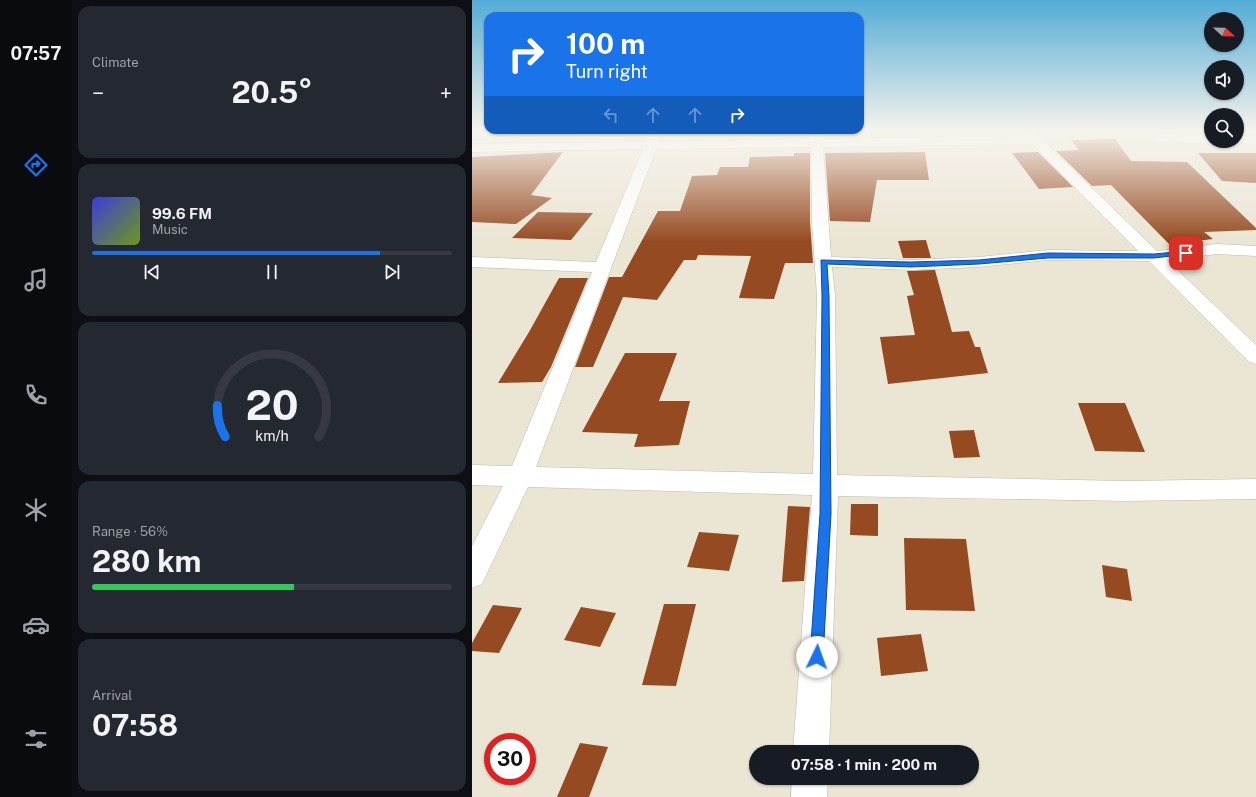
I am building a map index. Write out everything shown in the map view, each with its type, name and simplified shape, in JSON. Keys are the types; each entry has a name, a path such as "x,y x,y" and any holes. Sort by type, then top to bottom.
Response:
{"street":[{"path":"472,575 520,476 641,168"},
{"path":"811,745 825,514 826,296 817,168"},
{"path":"1064,168 1256,357"},
{"path":"823,262 911,265 979,262 1048,256 1154,256 1217,250 1256,251"},
{"path":"472,262 602,267"},
{"path":"472,475 825,485 1125,491 1256,489"},
{"path":"808,797 809,785"}],"building":[{"path":"472,168 551,168 531,195 552,198 516,224 472,222"},
{"path":"720,168 810,168 810,222 813,263 785,263 774,299 739,298 751,256 698,255 696,260 684,260 657,300 623,297 593,367 575,367 609,277 622,277 658,211 680,211 692,176 717,175"},
{"path":"826,168 927,168 929,180 877,180 870,222 830,221"},
{"path":"1023,168 1054,168 1073,187 1039,189"},
{"path":"1074,168 1193,168 1256,228 1256,230 1204,232 1213,239 1169,244 1111,185 1092,186"},
{"path":"1211,168 1256,168 1256,183 1222,181"},
{"path":"538,212 593,213 571,240 512,238"},
{"path":"926,240 931,258 903,258 898,241"},
{"path":"935,270 952,332 969,331 975,347 980,347 988,373 888,384 880,337 915,335 907,296 914,295 907,271"},
{"path":"559,278 588,278 551,367 542,382 498,383 529,332"},
{"path":"625,353 677,353 659,401 690,401 679,445 634,447 638,434 582,432"},
{"path":"1078,403 1125,403 1145,452 1095,451"},
{"path":"974,430 980,457 954,458 949,431"},
{"path":"851,504 878,504 878,536 850,535"},
{"path":"788,506 810,507 804,581 782,582"},
{"path":"699,532 739,535 729,571 687,567"},
{"path":"904,538 966,539 975,611 906,610"},
{"path":"1102,565 1127,569 1132,601 1106,597"},
{"path":"664,604 696,604 676,686 642,685"},
{"path":"493,605 522,608 499,653 472,651 472,643"},
{"path":"581,607 616,613 600,647 564,640"},
{"path":"921,634 928,671 881,676 877,638"},
{"path":"580,743 608,747 589,797 557,797"}],"route":[{"path":"817,657 825,514 826,296 823,262 911,265 979,262 1048,256 1154,256 1186,253"}]}
